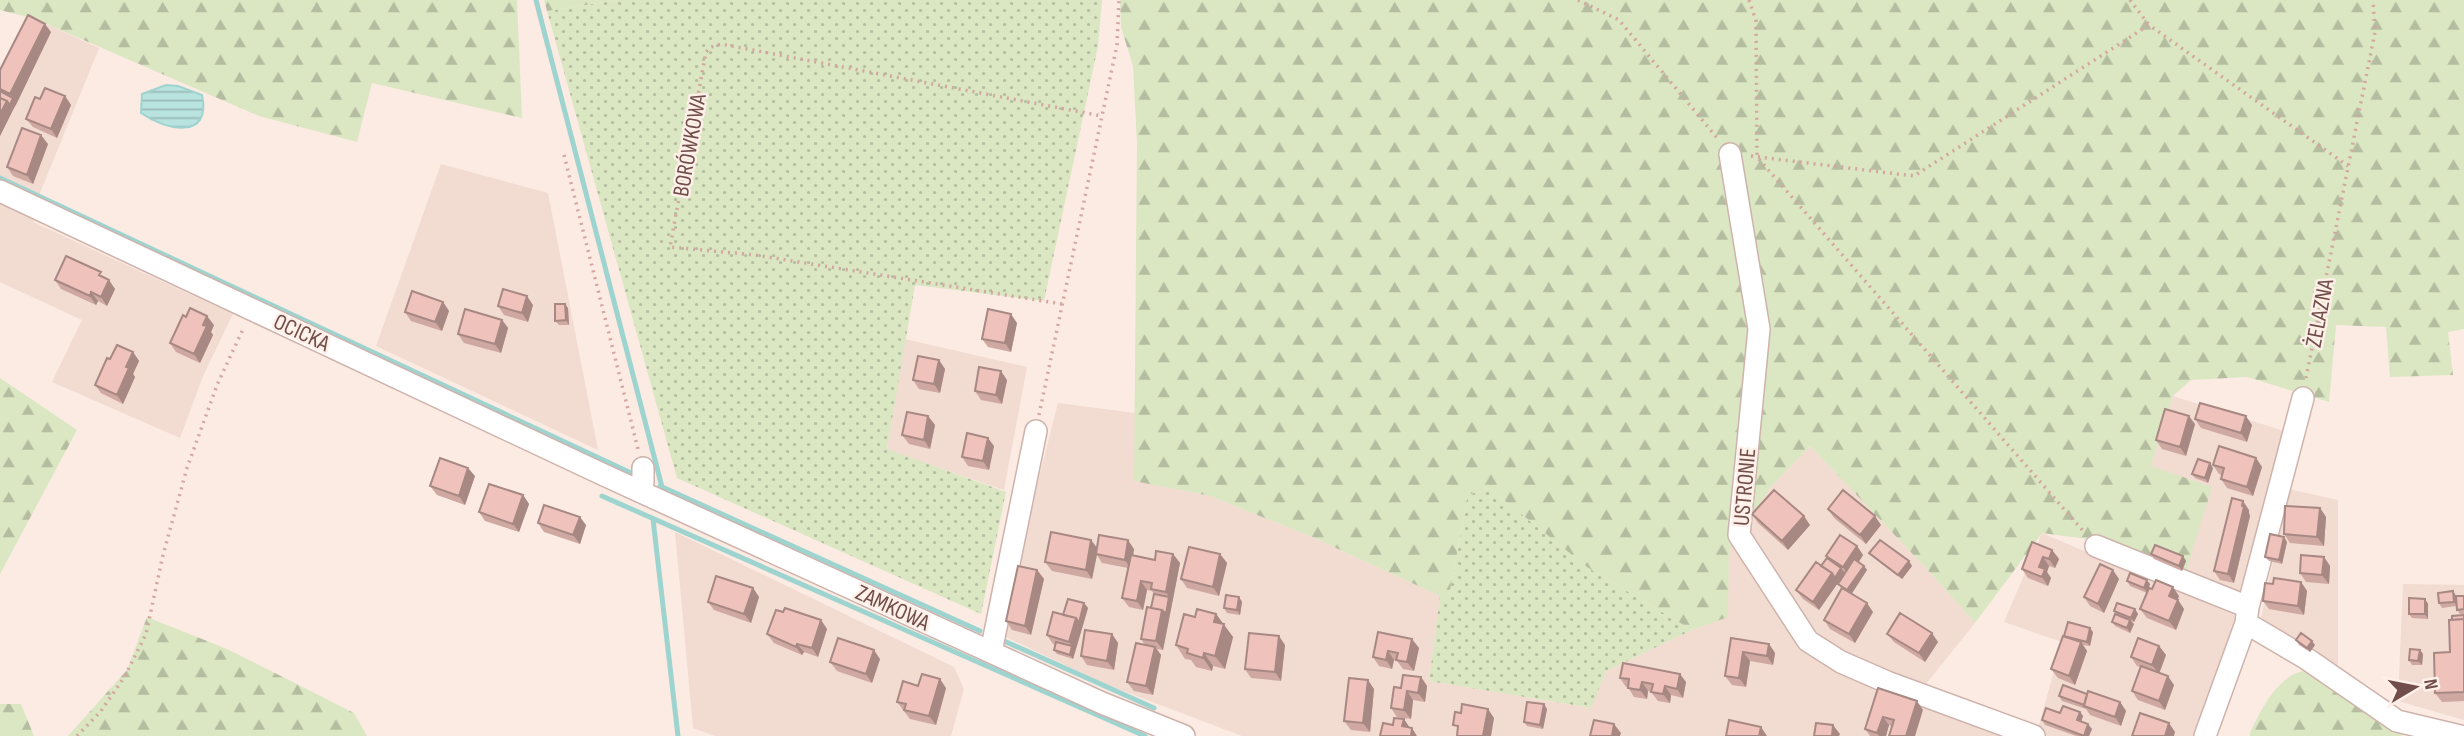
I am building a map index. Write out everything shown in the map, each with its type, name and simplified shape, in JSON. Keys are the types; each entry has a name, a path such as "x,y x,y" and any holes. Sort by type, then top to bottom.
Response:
{"street":[{"name":"USTRONIE","path":"1730,154 1759,330 1738,535 1808,641 1841,662 1887,682 2034,736"},
{"name":"OCICKA","path":"0,191 604,475"},
{"path":"2209,731 2247,615 2302,398"},
{"path":"991,652 1035,431"},
{"path":"640,491 643,468"},
{"name":"ZAMKOWA","path":"604,475 1102,703 1184,736"},
{"path":"2096,546 2247,615 2397,721 2460,736"}],"path":[{"path":"1035,431 1117,45 1119,0"},
{"path":"1578,0 1619,20 1730,154 1914,176 2148,25"},
{"path":"1749,0 1756,21 1757,157 2096,546"},
{"path":"2130,0 2148,25 2348,166"},
{"name":"ŻELAZNA","path":"2302,398 2375,32 2373,0"},
{"name":"BORÓWKOWA","path":"1062,304 838,270 780,258 670,247 706,52 721,44 1102,116"},
{"path":"564,155 643,468"},
{"path":"77,736 101,711 125,676 146,634 163,555 187,468 217,385 252,309"}],"shaded area":[{"path":"35,19 99,48 40,193 33,222 233,314 203,376 180,438 52,382 82,320 0,282 0,86"},
{"path":"441,164 548,193 598,450 376,346"},
{"path":"905,339 1027,367 1004,490 887,450"},
{"path":"2173,396 2284,431 2239,596 2185,575 2151,466"},
{"path":"1058,403 1135,413 1135,481 1210,496 1312,537 1440,596 1429,681 1590,708 1606,671 1692,630 1727,617 1729,551 1769,489 1810,446 1975,623 1913,700 2004,736 1242,736 1105,684 1006,637 1024,537"},
{"path":"2288,489 2338,500 2338,674 2261,618"},
{"path":"675,532 954,667 964,689 951,736 715,736 693,728"},
{"path":"2042,533 2236,616 2195,736 2036,736 2062,642 2004,622"},
{"path":"2403,584 2464,585 2464,720 2398,701"}],"green space":[{"path":"0,0 517,0 522,118 372,83 357,142 259,116 35,19 0,10"},
{"path":"544,0 618,0 547,11"},
{"path":"618,0 1102,0 1098,46 1044,301 915,285 887,449 1006,492 981,614 677,478 547,11"},
{"path":"1120,0 2464,0 2464,329 2448,332 2453,375 2390,377 2386,327 2336,325 2329,402 2247,377 2191,380 2173,396 2151,466 2212,487 2185,575 2095,540 2042,533 1975,623 1810,446 1769,489 1729,551 1728,617 1692,630 1587,567 1489,488 1468,495 1449,596 1440,596 1312,537 1210,496 1134,481 1137,143 1133,66 1121,27"},
{"path":"0,378 77,430 0,574"},
{"path":"1489,488 1587,567 1692,630 1606,671 1591,708 1429,681 1440,596 1449,596 1468,495"},
{"path":"147,617 227,649 354,713 367,736 68,736 127,670"},
{"path":"2303,671 2317,676 2403,736 2250,736 2259,714 2278,687 2294,674"},
{"path":"0,704 21,704 34,736 0,736"}],"water":[{"path":"166,85 178,86 202,95 203,110 200,120 184,128 173,127 141,113 142,94"}],"building":[{"path":"28,15 45,24 10,94 0,89 0,70"},
{"path":"45,88 65,96 51,129 26,119 35,97 40,99"},
{"path":"0,91 13,98 10,105 0,98"},
{"path":"0,98 7,101 0,114"},
{"path":"22,128 41,135 27,175 7,167"},
{"path":"66,256 101,272 99,275 109,280 101,297 91,292 90,296 55,280"},
{"path":"503,289 527,296 522,313 498,306"},
{"path":"412,291 443,302 435,322 405,312"},
{"path":"555,304 565,304 566,320 555,321"},
{"path":"190,308 207,316 203,325 207,326 194,354 170,343 183,315 186,317"},
{"path":"465,309 502,320 495,344 458,334"},
{"path":"988,309 1011,314 1005,343 982,339"},
{"path":"117,345 133,352 117,395 95,385 107,358 110,359"},
{"path":"918,356 939,360 934,384 913,380"},
{"path":"979,367 1001,371 996,395 975,391"},
{"path":"2200,403 2246,416 2241,433 2195,419"},
{"path":"2165,409 2189,416 2180,447 2156,440"},
{"path":"907,412 928,416 924,440 902,435"},
{"path":"967,433 988,438 983,461 962,457"},
{"path":"2219,446 2256,458 2247,487 2221,479 2224,468 2213,465"},
{"path":"440,458 468,468 459,496 430,486"},
{"path":"2198,459 2210,463 2205,478 2192,474"},
{"path":"489,484 523,495 513,524 479,512"},
{"path":"1774,490 1804,516 1782,541 1752,514"},
{"path":"1843,490 1875,516 1860,535 1828,509"},
{"path":"2232,498 2243,501 2244,507 2228,574 2214,571"},
{"path":"544,505 580,517 573,535 538,523"},
{"path":"2285,506 2320,508 2317,537 2284,534"},
{"path":"1051,532 1091,540 1086,570 1045,562"},
{"path":"2270,534 2284,537 2279,560 2265,557"},
{"path":"1099,535 1128,540 1125,560 1096,554"},
{"path":"1840,535 1857,546 1843,567 1826,556"},
{"path":"1880,540 1909,561 1898,575 1869,553"},
{"path":"2032,542 2052,550 2049,559 2043,557 2039,567 2045,569 2042,577 2022,569"},
{"path":"2155,545 2183,556 2179,566 2151,554"},
{"path":"1189,547 1220,554 1213,587 1181,579"},
{"path":"1156,551 1173,554 1166,592 1151,589 1152,583 1141,581 1137,601 1122,598 1131,555 1155,560"},
{"path":"2301,555 2324,557 2322,575 2300,573"},
{"path":"1827,558 1841,568 1835,578 1821,566"},
{"path":"1854,559 1864,566 1847,590 1838,584"},
{"path":"1816,562 1832,573 1813,602 1796,590"},
{"path":"2100,564 2113,570 2098,604 2084,597"},
{"path":"1018,566 1037,570 1025,626 1006,621"},
{"path":"2130,573 2147,580 2144,588 2127,581"},
{"path":"716,576 753,588 744,614 708,602"},
{"path":"2274,578 2301,582 2298,606 2263,601 2265,583 2273,584"},
{"path":"2156,580 2173,587 2169,596 2178,600 2169,621 2140,609 2149,588 2152,589"},
{"path":"1842,588 1867,603 1849,634 1824,620"},
{"path":"2453,591 2454,602 2439,603 2438,593"},
{"path":"1154,594 1169,597 1166,614 1162,610 1151,608"},
{"path":"1226,595 1239,597 1237,610 1224,608"},
{"path":"2456,596 2464,596 2464,609 2457,610"},
{"path":"2409,598 2425,599 2425,614 2409,614"},
{"path":"1068,599 1084,603 1079,623 1076,618 1063,615"},
{"path":"2117,603 2135,609 2131,618 2114,611"},
{"path":"1147,607 1162,610 1156,641 1141,639"},
{"path":"785,608 821,620 812,648 797,644 796,647 767,634 776,610 783,612"},
{"path":"1197,609 1216,614 1214,622 1224,624 1215,656 1204,653 1203,658 1187,653 1188,649 1176,645 1184,614 1195,617"},
{"path":"1053,612 1076,618 1069,642 1047,635"},
{"path":"1900,613 1932,633 1919,653 1887,634"},
{"path":"2115,614 2130,620 2127,628 2112,622"},
{"path":"2464,615 2464,619 2452,620 2452,616"},
{"path":"2464,619 2464,692 2435,693 2434,653 2450,652 2449,620"},
{"path":"2068,622 2090,628 2087,642 2064,636"},
{"path":"1085,630 1112,634 1107,661 1081,656"},
{"path":"1378,632 1412,639 1407,662 1396,660 1398,653 1388,651 1386,660 1373,657"},
{"path":"1249,633 1279,636 1275,672 1245,669"},
{"path":"2301,633 2312,641 2307,648 2296,640"},
{"path":"2063,636 2081,642 2069,676 2051,669"},
{"path":"838,638 874,650 866,674 830,662"},
{"path":"1731,638 1769,644 1767,656 1743,652 1739,678 1725,676"},
{"path":"2138,638 2159,646 2152,665 2131,657"},
{"path":"1056,642 1072,646 1070,655 1054,650"},
{"path":"1136,643 1155,647 1146,686 1127,682"},
{"path":"2410,649 2420,650 2418,661 2409,660"},
{"path":"1623,663 1680,674 1677,689 1665,686 1663,694 1651,692 1653,684 1642,682 1640,690 1628,688 1629,679 1620,678"},
{"path":"2141,666 2168,676 2159,701 2132,691"},
{"path":"922,674 940,679 929,716 904,710 906,704 897,702 903,681 918,686"},
{"path":"1403,675 1421,677 1418,693 1407,691 1404,710 1391,708 1394,687 1401,688"},
{"path":"1349,678 1368,680 1363,723 1344,721"},
{"path":"2063,685 2087,694 2084,705 2059,696"},
{"path":"1878,688 1917,701 1906,736 1889,736 1894,720 1883,717 1877,733 1865,729"},
{"path":"2088,691 2120,702 2115,717 2084,706"},
{"path":"1527,702 1544,704 1540,725 1524,722"},
{"path":"1462,704 1488,709 1483,736 1457,736 1458,726 1453,725 1455,712 1461,713"},
{"path":"2063,706 2080,712 2077,720 2088,724 2084,736 2042,720 2046,708 2060,713"},
{"path":"2140,713 2169,723 2165,736 2132,736"},
{"path":"1394,718 1404,719 1402,726 1412,728 1411,736 1380,736 1383,723 1393,725"},
{"path":"1594,720 1614,724 1612,736 1590,736"},
{"path":"1729,720 1761,727 1759,736 1726,736"},
{"path":"1816,723 1833,725 1832,736 1814,736"}],"waterway":[{"path":"536,0 662,487"},
{"path":"0,178 629,472"},
{"path":"660,486 980,631"},
{"path":"602,496 1145,736"},
{"path":"653,519 678,736"},
{"path":"1004,641 1154,708"}]}
